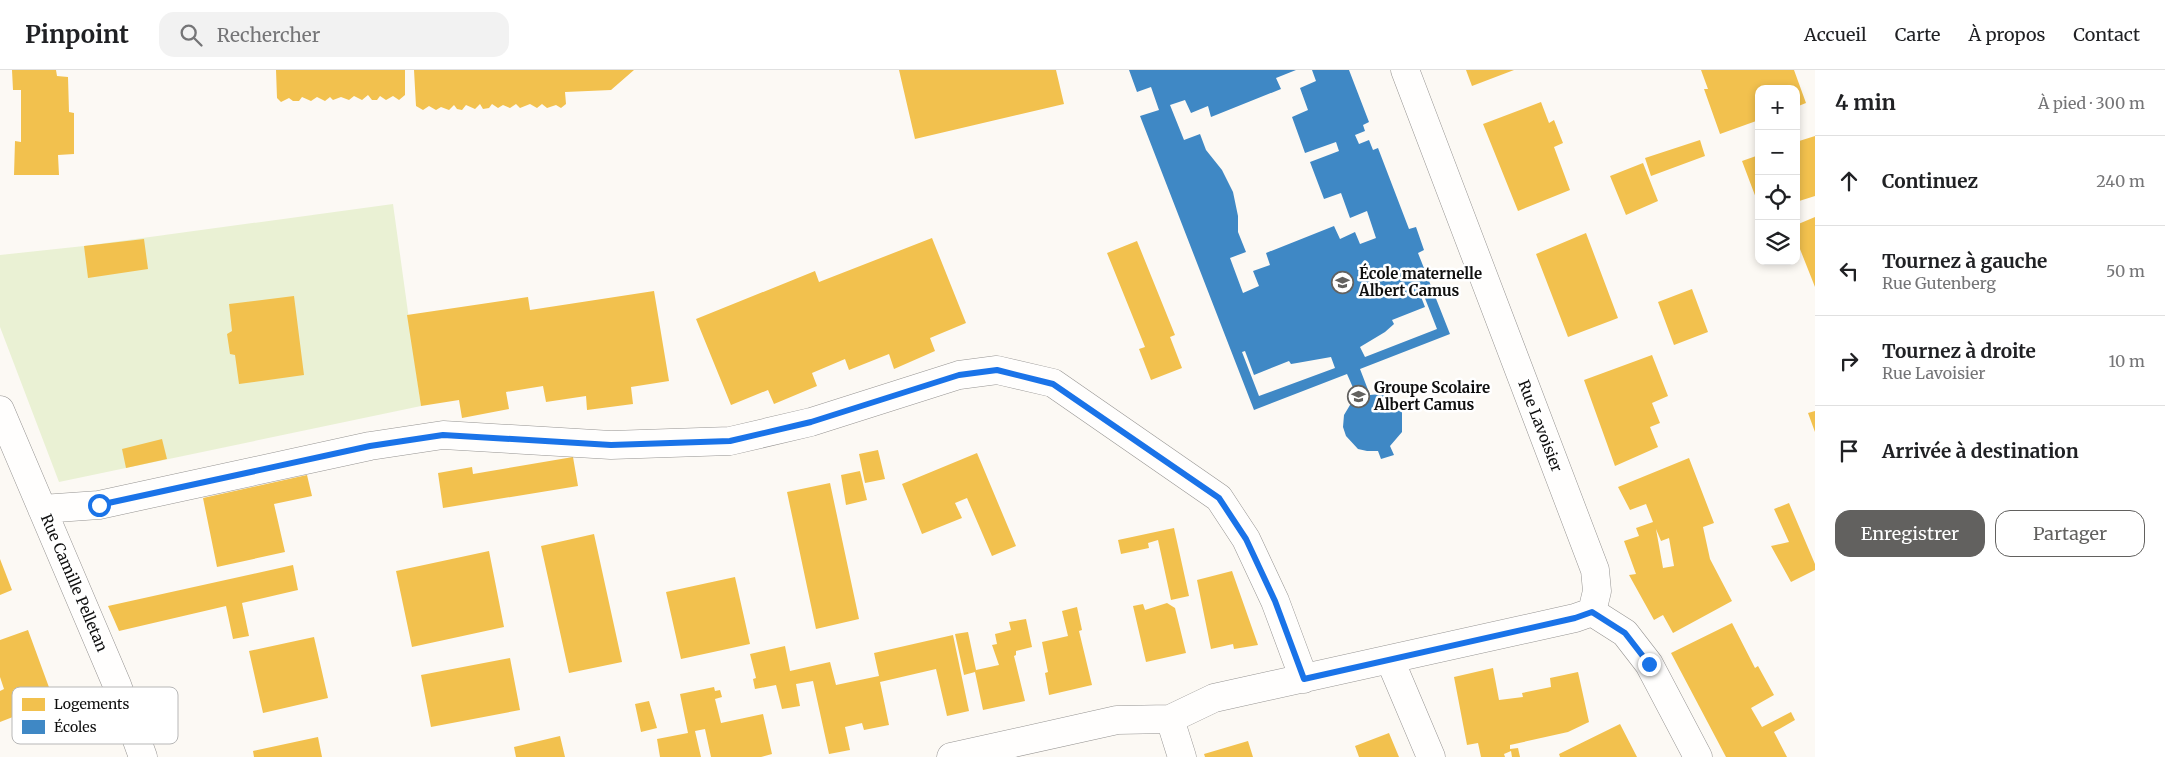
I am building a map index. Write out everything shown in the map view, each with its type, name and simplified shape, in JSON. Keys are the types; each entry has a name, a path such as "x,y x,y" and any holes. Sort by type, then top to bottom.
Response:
{"street":[{"name":"Rue Lavoisier","path":"1405,70 1595,570 1597,591 1592,612"},
{"path":"42,508 99,505 370,446 443,435 611,445 730,441 811,422 959,375 997,370 1053,384 1219,498 1246,539 1275,601 1304,679"},
{"name":"Rue Camille Pelletan","path":"0,410 118,687"},
{"path":"951,757 1118,720 1170,719 1214,698 1575,618 1592,612 1625,633 1649,664 1698,757"},
{"path":"1390,660 1431,757"},
{"path":"1170,719 1182,757"},
{"name":"Rue Camille Pelletan","path":"137,744 142,757"}],"green space":[{"path":"393,204 421,406 59,482 0,327 0,255 84,246"}],"building: Logements":[{"path":"12,70 56,70 57,76 68,77 69,112 74,113 74,154 58,155 59,175 14,175 15,141 21,142 21,90 13,90"},
{"path":"276,70 405,70 405,95 399,100 393,96 386,100 380,96 377,100 372,100 368,95 362,100 354,96 349,100 341,97 333,100 330,97 325,101 317,97 311,101 302,97 299,101 293,101 289,98 281,102 277,98"},
{"path":"414,70 634,70 611,90 565,92 566,104 561,108 556,105 547,108 542,104 537,108 530,104 520,108 516,104 510,108 503,105 498,108 492,104 489,108 483,109 480,104 475,109 466,105 462,110 457,109 454,105 449,110 441,107 436,110 429,106 423,110 416,106"},
{"path":"899,70 1056,70 1064,104 915,139"},
{"path":"1466,70 1514,70 1472,86"},
{"path":"1701,70 1794,70 1799,85 1755,85 1755,121 1720,134 1704,89 1708,89"},
{"path":"1800,86 1806,103 1800,105"},
{"path":"1541,102 1549,123 1554,120 1563,143 1554,147 1570,190 1518,211 1483,124"},
{"path":"1815,136 1815,196 1800,201 1800,175 1800,141"},
{"path":"1700,140 1705,156 1651,176 1645,158"},
{"path":"1755,156 1755,195 1742,161"},
{"path":"1643,163 1658,201 1626,215 1610,176"},
{"path":"1815,217 1815,287 1800,249 1800,223"},
{"path":"1586,233 1618,318 1568,337 1536,254"},
{"path":"932,238 966,323 930,338 935,351 894,369 889,354 849,370 845,359 812,373 817,386 774,404 768,390 731,405 696,319 815,271 819,282"},
{"path":"144,239 148,269 88,278 84,246"},
{"path":"1137,241 1175,335 1170,337 1182,368 1151,380 1139,349 1145,347 1107,253"},
{"path":"1692,289 1708,332 1674,345 1658,302"},
{"path":"654,291 669,381 631,387 633,404 587,410 586,396 546,402 543,386 506,392 509,409 462,418 459,400 421,406 407,315 528,297 530,310"},
{"path":"294,296 304,375 239,384 235,355 230,354 227,334 232,331 229,304"},
{"path":"1652,355 1668,396 1652,403 1660,423 1650,427 1658,447 1615,466 1584,380"},
{"path":"1815,411 1815,432 1808,413"},
{"path":"162,439 167,459 126,468 122,449"},
{"path":"878,450 885,479 865,483 859,454"},
{"path":"977,453 1016,546 992,556 967,498 955,503 962,518 922,534 902,484"},
{"path":"573,457 578,486 443,508 438,473 472,467 473,474"},
{"path":"1689,458 1714,523 1703,527 1710,559 1732,601 1673,633 1663,615 1654,620 1629,575 1636,574 1624,541 1639,536 1636,528 1653,522 1646,504 1630,510 1618,487","holes":["1656,529 1661,541 1669,538 1674,566 1663,568"]},
{"path":"860,471 867,500 846,505 841,475"},
{"path":"307,475 312,496 274,504 285,552 217,567 203,498"},
{"path":"830,483 859,619 816,629 787,492"},
{"path":"1789,503 1815,564 1815,570 1791,582 1771,546 1789,542 1774,509"},
{"path":"1174,528 1189,596 1171,600 1158,540 1148,543 1149,548 1121,554 1118,540"},
{"path":"594,534 622,662 569,673 541,546"},
{"path":"489,551 504,627 412,647 396,571"},
{"path":"0,559 12,590 0,595"},
{"path":"293,565 298,590 242,603 249,636 233,639 226,606 119,631 108,606"},
{"path":"1232,571 1258,645 1234,649 1233,644 1211,649 1197,580"},
{"path":"735,577 750,644 681,659 666,592"},
{"path":"1167,603 1175,608 1186,653 1146,662 1133,606 1143,604 1145,610"},
{"path":"1077,607 1082,630 1079,631 1092,685 1049,695 1045,673 1048,672 1042,642 1068,636 1062,611"},
{"path":"1026,619 1032,647 1016,651 1014,656 1025,701 983,710 975,672 964,675 955,634 968,632 976,670 999,665 992,645 997,644 995,634 1011,630 1009,622"},
{"path":"1732,623 1755,668 1758,666 1774,695 1751,708 1762,727 1791,712 1795,720 1774,732 1787,757 1726,757 1671,653"},
{"path":"28,630 49,687 12,687 12,717 0,722 0,691 4,689 0,677 0,640"},
{"path":"953,635 969,711 947,716 936,669 880,682 889,725 864,730 862,723 845,727 850,750 829,754 813,681 796,684 800,706 782,709 776,685 755,689 753,679 756,678 750,654 785,646 790,671 830,662 836,685 879,676 874,653"},
{"path":"314,637 328,698 263,713 249,651"},
{"path":"510,658 520,710 431,727 421,675"},
{"path":"1493,668 1499,700 1523,697 1522,693 1551,687 1550,678 1578,672 1589,722 1568,732 1510,745 1510,749 1518,748 1520,757 1512,757 1511,751 1504,754 1505,757 1481,757 1478,743 1467,745 1454,677"},
{"path":"714,687 715,691 720,690 722,697 715,699 721,723 763,714 772,754 761,757 711,757 705,729 695,731 701,757 660,757 657,739 688,733 680,694"},
{"path":"649,701 657,728 641,732 635,704"},
{"path":"1620,724 1637,757 1560,757 1559,754"},
{"path":"1389,733 1399,757 1359,757 1355,746"},
{"path":"560,736 565,757 516,757 514,747"},
{"path":"318,737 322,757 254,757 253,751"},
{"path":"1248,741 1253,757 1205,757 1204,754"}],"building: Écoles":[{"path":"1129,70 1296,70 1276,78 1281,89 1211,117 1208,106 1191,113 1185,100 1170,105 1184,140 1200,134 1206,150 1222,170 1233,192 1238,216 1238,232 1246,252 1230,258 1243,293 1259,286 1253,271 1270,265 1266,253 1334,226 1340,239 1355,232 1360,244 1376,238 1367,211 1350,218 1341,193 1324,199 1310,162 1339,151 1336,142 1305,153 1292,117 1308,110 1300,88 1316,81 1312,70 1349,70 1369,122 1363,125 1365,131 1355,135 1359,144 1369,140 1373,150 1378,148 1409,229 1416,227 1424,250 1418,253 1450,334 1360,369 1370,395 1380,394 1389,397 1398,404 1402,412 1402,432 1390,446 1394,455 1381,459 1378,451 1358,449 1346,436 1343,427 1344,415 1350,405 1358,399 1347,374 1254,410 1140,116 1159,110 1151,87 1137,92","holes":["1419,283 1437,329 1365,357 1360,347 1385,332 1394,324 1392,320 1425,307 1416,284","1245,351 1254,375 1289,361 1291,364 1331,357 1335,368 1259,396 1242,352"]}],"place":[{"name":"École maternelle Albert Camus","path":"1343,283"},
{"name":"Groupe Scolaire Albert Camus","path":"1358,397"}],"route":[{"path":"99,505 370,446 443,435 611,445 730,441 811,422 959,375 997,370 1053,384 1219,498 1246,539 1275,601 1304,679 1575,618 1592,612 1625,633 1649,664"}]}
